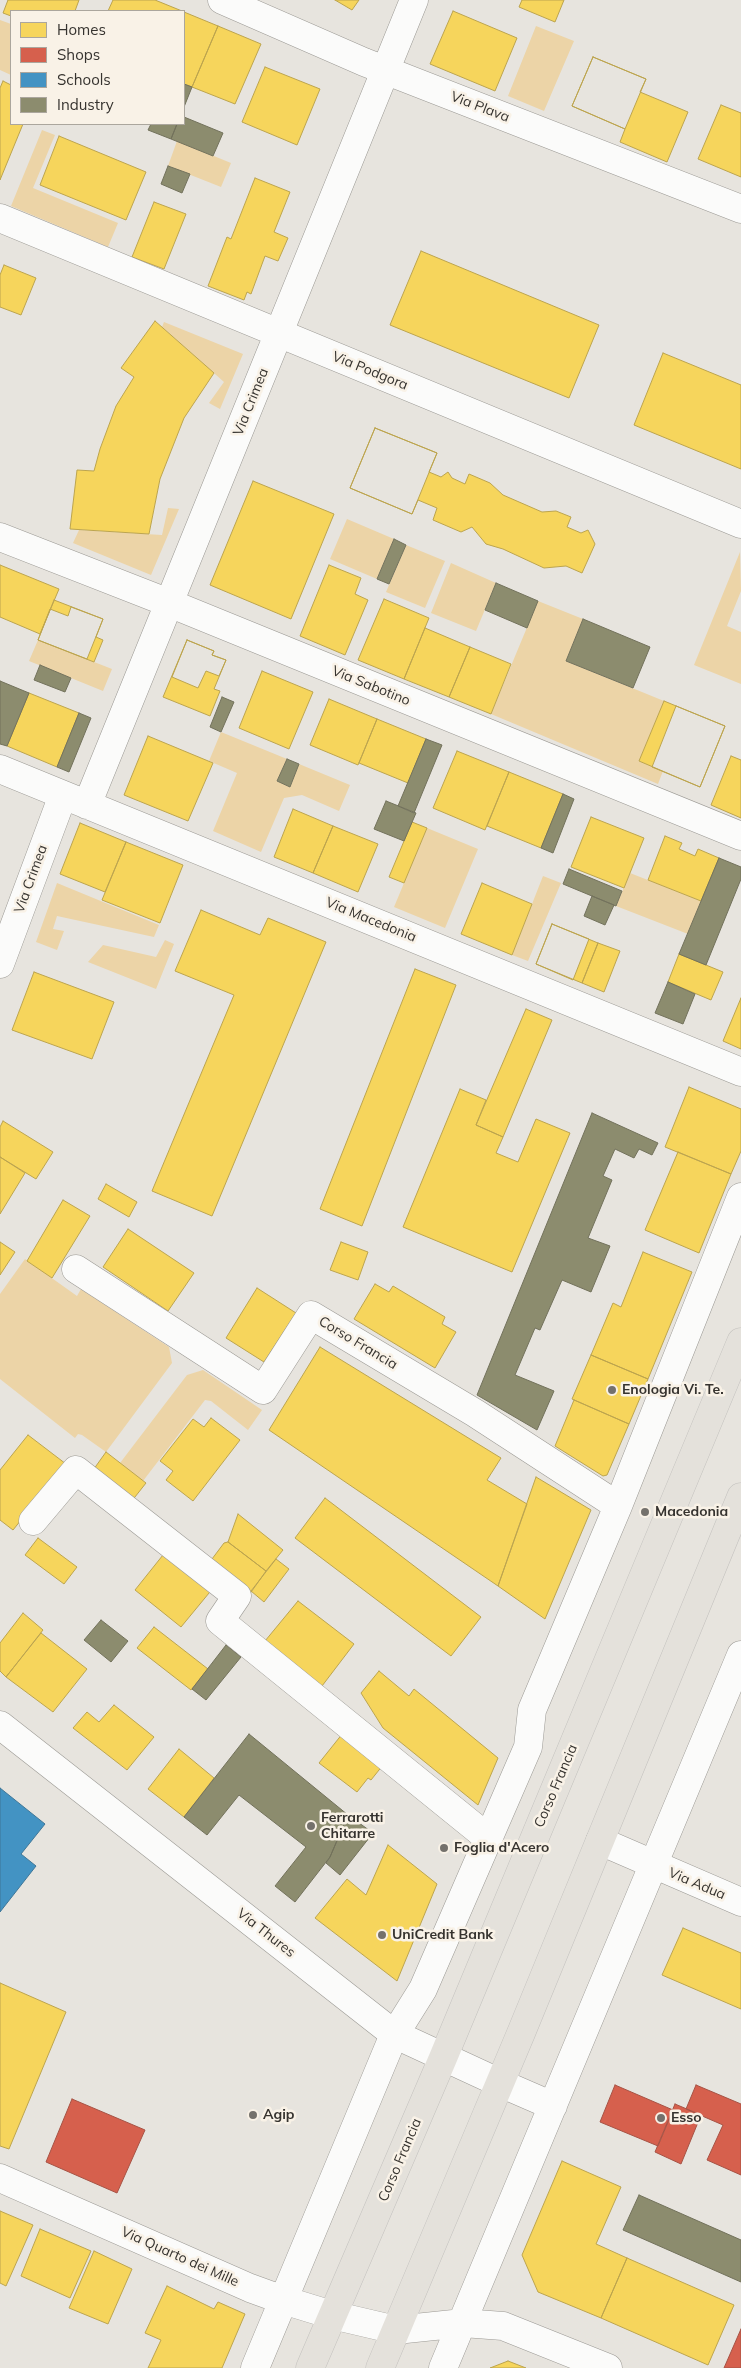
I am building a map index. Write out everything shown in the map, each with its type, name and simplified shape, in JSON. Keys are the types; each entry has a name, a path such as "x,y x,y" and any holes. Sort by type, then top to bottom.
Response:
{"main road":[{"name":"Corso Francia","path":"310,2368 443,2058 741,1342"},
{"path":"380,2368 500,2083 741,1496"}],"street":[{"name":"Via Plava","path":"222,0 386,70 741,208"},
{"name":"Via Crimea","path":"0,964 75,800 169,603 414,0"},
{"name":"Via Podgora","path":"0,218 741,524"},
{"name":"Via Sabotino","path":"0,537 169,603 741,836"},
{"name":"Via Macedonia","path":"0,769 741,1072"},
{"path":"255,2368 394,2034 423,1989 528,1746 532,1710 735,1233 741,1197"},
{"name":"Corso Francia","path":"76,1269 263,1390 311,1315 475,1413 618,1506"},
{"path":"33,1521 76,1470 237,1596 220,1621 488,1838"},
{"path":"443,2368 464,2323 741,1655"},
{"name":"Via Thures","path":"0,1725 394,2034 443,2058 553,2106"},
{"name":"Via Adua","path":"600,1841 741,1902"},
{"name":"Via Quarto dei Mille","path":"0,2178 250,2288 283,2300 364,2324 396,2330 464,2323 485,2323 503,2326 608,2368"}],"shaded area":[{"path":"0,20 10,24 10,75 0,70"},
{"path":"536,26 574,41 544,111 508,96"},
{"path":"42,130 55,135 33,188 118,223 108,247 11,206"},
{"path":"177,141 231,163 221,187 168,166"},
{"path":"164,322 243,354 220,409 209,403 224,382 162,327"},
{"path":"168,508 179,509 151,575 73,543 79,530 162,535"},
{"path":"347,519 394,539 377,579 330,559"},
{"path":"406,545 445,561 425,608 386,592"},
{"path":"740,552 741,591 727,626 741,632 741,684 694,665"},
{"path":"451,563 496,583 476,631 431,613"},
{"path":"538,601 583,619 566,661 664,701 639,761 663,771 658,784 491,714"},
{"path":"38,640 112,669 103,691 29,661"},
{"path":"221,732 287,759 277,781 290,787 299,764 350,785 339,811 302,795 284,798 261,852 213,831 237,773 209,761"},
{"path":"427,828 478,849 445,928 394,907"},
{"path":"630,873 701,901 688,934 616,906"},
{"path":"543,876 561,883 528,961 512,955"},
{"path":"57,883 159,925 154,937 57,916 53,929 64,931 57,950 36,942"},
{"path":"165,940 174,944 156,989 88,962 103,945 156,957"},
{"path":"25,1259 77,1296 81,1289 169,1347 172,1363 106,1452 82,1435 78,1434 75,1438 0,1379 0,1294"},
{"path":"203,1370 262,1410 248,1430 211,1401 205,1400 143,1481 120,1463 187,1375"}],"building: Homes":[{"path":"8,0 79,0 75,10 10,10 10,16 3,13"},
{"path":"113,0 155,0 180,10 108,10"},
{"path":"335,0 359,0 352,10"},
{"path":"522,0 564,0 555,22 519,7"},
{"path":"453,11 517,38 495,91 430,64"},
{"path":"185,12 218,26 192,87 185,84"},
{"path":"218,26 261,44 235,104 192,87"},
{"path":"593,57 646,79 640,92 688,112 667,162 620,142 625,129 572,106"},
{"path":"593,57 646,79 625,129 572,106"},
{"path":"265,67 320,89 297,145 242,122"},
{"path":"3,81 10,84 10,125 23,125 0,180 0,88"},
{"path":"721,105 741,113 741,177 698,159"},
{"path":"59,136 146,172 126,220 40,185"},
{"path":"255,178 290,192 274,232 288,238 278,261 265,256 251,294 247,292 244,300 208,286 227,237 231,239"},
{"path":"154,202 186,214 164,269 132,257"},
{"path":"421,251 599,325 569,398 390,325"},
{"path":"4,265 36,278 21,315 0,307 0,275"},
{"path":"155,321 214,373 184,418 160,479 149,534 70,529 77,470 94,471 116,406 134,377 121,368"},
{"path":"663,353 741,385 741,469 634,425"},
{"path":"375,428 437,453 429,472 441,477 448,472 452,478 465,484 469,474 490,483 503,495 542,512 556,511 571,517 567,527 581,533 588,530 595,544 582,573 566,566 544,568 503,549 486,544 472,527 461,532 433,520 437,508 418,500 412,514 350,488"},
{"path":"375,428 437,453 412,514 350,488"},
{"path":"253,481 334,514 291,619 210,585"},
{"path":"0,565 59,589 40,634 0,617"},
{"path":"329,565 361,578 355,594 368,600 345,655 300,636"},
{"path":"384,599 429,618 404,679 358,660"},
{"path":"54,600 103,619 96,637 103,640 94,662 38,640"},
{"path":"71,607 103,619 87,659 38,640 50,609 68,616"},
{"path":"425,628 470,647 449,697 404,679"},
{"path":"187,640 214,651 212,655 226,660 214,689 220,691 210,716 163,697"},
{"path":"187,640 214,651 212,655 226,660 219,676 206,671 198,688 172,677"},
{"path":"470,647 511,664 491,714 449,697"},
{"path":"262,671 313,692 289,749 239,728"},
{"path":"29,693 79,713 57,767 7,746"},
{"path":"329,699 377,719 358,765 310,745"},
{"path":"664,701 725,726 700,787 639,761"},
{"path":"676,706 725,726 700,787 652,767"},
{"path":"377,719 426,739 408,783 359,763"},
{"path":"148,736 213,763 188,821 124,795"},
{"path":"457,751 509,772 485,830 433,808"},
{"path":"731,756 741,760 741,818 711,805"},
{"path":"509,772 563,794 541,848 487,826"},
{"path":"293,809 333,826 313,873 274,857"},
{"path":"591,817 644,838 624,888 571,867"},
{"path":"412,822 427,828 404,883 389,877"},
{"path":"80,823 126,842 105,892 60,874"},
{"path":"333,826 378,844 358,892 313,873"},
{"path":"665,836 682,843 679,849 695,856 698,849 719,858 701,901 648,880"},
{"path":"126,842 183,865 160,923 102,900"},
{"path":"482,883 532,904 512,955 461,934"},
{"path":"201,910 260,935 268,918 326,942 212,1216 152,1191 234,995 175,971"},
{"path":"552,924 589,939 573,980 536,964"},
{"path":"552,924 598,943 582,983 536,964"},
{"path":"598,943 620,951 604,992 582,983"},
{"path":"679,954 723,972 711,1000 668,982"},
{"path":"415,969 456,985 362,1226 320,1209"},
{"path":"34,972 114,1002 92,1059 12,1030"},
{"path":"741,998 741,1049 723,1041"},
{"path":"526,1009 552,1020 503,1137 476,1125"},
{"path":"689,1087 741,1109 741,1151 731,1174 665,1147"},
{"path":"460,1089 486,1100 476,1125 503,1137 496,1153 518,1162 536,1119 570,1133 512,1272 403,1227"},
{"path":"3,1121 53,1152 36,1179 0,1157 0,1127"},
{"path":"678,1152 731,1174 699,1253 645,1230"},
{"path":"0,1157 25,1173 0,1214"},
{"path":"106,1184 137,1202 129,1217 98,1199"},
{"path":"63,1200 90,1216 52,1278 27,1261"},
{"path":"128,1229 194,1273 168,1311 103,1267"},
{"path":"0,1242 15,1252 0,1275"},
{"path":"341,1242 368,1252 358,1280 330,1270"},
{"path":"643,1252 692,1272 648,1379 591,1355 613,1303 621,1307"},
{"path":"375,1284 389,1292 393,1286 445,1317 442,1324 456,1332 435,1368 354,1319"},
{"path":"257,1288 296,1313 264,1362 226,1338"},
{"path":"320,1347 501,1458 487,1480 527,1504 498,1586 269,1430"},
{"path":"591,1355 648,1379 629,1424 572,1399"},
{"path":"574,1400 629,1424 607,1475 603,1476 555,1446"},
{"path":"211,1418 240,1440 193,1501 166,1480 173,1471 160,1461 193,1419 204,1427"},
{"path":"28,1435 66,1464 13,1530 0,1520 0,1470"},
{"path":"106,1452 146,1483 131,1502 91,1473"},
{"path":"536,1477 591,1510 545,1619 498,1586"},
{"path":"325,1498 481,1617 451,1656 295,1538"},
{"path":"238,1514 283,1550 266,1571 228,1542"},
{"path":"38,1538 77,1567 64,1584 25,1555"},
{"path":"228,1542 266,1571 249,1595 209,1563 224,1543"},
{"path":"167,1550 214,1587 181,1627 135,1590"},
{"path":"276,1559 289,1569 264,1602 251,1591"},
{"path":"298,1601 354,1644 322,1686 265,1641"},
{"path":"23,1613 43,1630 6,1677 0,1671 0,1643"},
{"path":"154,1627 208,1669 191,1690 137,1648"},
{"path":"41,1633 87,1669 53,1712 6,1677"},
{"path":"379,1671 409,1696 414,1689 498,1758 478,1805 383,1728 361,1693"},
{"path":"114,1705 154,1737 127,1770 73,1728 87,1712 99,1722"},
{"path":"343,1733 383,1765 371,1780 368,1778 357,1792 319,1763"},
{"path":"179,1749 214,1778 184,1817 148,1789"},
{"path":"388,1845 437,1884 397,1981 315,1918 347,1879 366,1895"},
{"path":"683,1928 741,1953 741,2009 662,1975"},
{"path":"0,1983 66,2012 9,2149 0,2146"},
{"path":"562,2161 621,2187 596,2244 627,2258 601,2318 538,2292 522,2255"},
{"path":"0,2211 33,2225 6,2286 0,2283"},
{"path":"40,2229 91,2251 70,2298 21,2276"},
{"path":"94,2251 132,2269 108,2324 69,2308"},
{"path":"627,2258 734,2305 708,2365 601,2318"},
{"path":"167,2286 214,2309 218,2302 245,2314 222,2368 148,2368 161,2340 145,2333"},
{"path":"508,2361 526,2368 490,2368"}],"building: Shops":[{"path":"615,2085 673,2110 658,2146 600,2122"},
{"path":"696,2085 741,2104 741,2175 707,2160 723,2125 686,2109"},
{"path":"72,2099 145,2130 117,2193 46,2162"},
{"path":"675,2104 701,2115 681,2164 655,2152"},
{"path":"741,2329 741,2368 724,2368"}],"building: Schools":[{"path":"0,1788 45,1824 21,1854 36,1866 0,1912"}],"building: Industry":[{"path":"185,84 192,87 185,104"},
{"path":"185,117 223,133 213,156 171,139 177,125 185,125"},
{"path":"150,125 177,125 171,139 148,130"},
{"path":"168,166 190,174 182,193 161,184"},
{"path":"394,539 406,545 389,584 377,579"},
{"path":"496,583 538,601 527,628 485,610"},
{"path":"583,619 650,647 633,688 566,661"},
{"path":"40,665 71,678 65,692 34,680"},
{"path":"0,681 29,693 7,746 0,744"},
{"path":"222,697 234,702 221,732 210,727"},
{"path":"79,713 91,718 69,772 57,767"},
{"path":"426,739 442,745 414,813 398,806"},
{"path":"287,759 299,764 290,787 277,781"},
{"path":"563,794 574,799 553,853 541,848"},
{"path":"386,801 416,813 404,841 374,829"},
{"path":"719,858 741,867 741,879 706,965 679,954"},
{"path":"569,869 622,891 616,906 563,884"},
{"path":"592,896 614,905 605,925 584,916"},
{"path":"668,982 695,994 683,1024 655,1013"},
{"path":"592,1113 658,1143 652,1155 639,1149 634,1158 615,1149 603,1176 612,1180 588,1238 610,1246 591,1292 562,1280 540,1330 535,1328 515,1375 554,1391 537,1430 477,1395"},
{"path":"101,1620 128,1641 111,1662 84,1640"},
{"path":"226,1645 241,1657 206,1700 192,1689"},
{"name":"Ferrarotti Chitarre","path":"249,1734 348,1815 330,1857 295,1902 275,1886 306,1847 239,1795 207,1835 184,1817"},
{"path":"348,1815 373,1833 340,1875 326,1863"},
{"path":"639,2195 741,2240 741,2282 623,2230"}],"place":[{"name":"Enologia Vi. Te.","path":"612,1390"},
{"name":"Macedonia","path":"645,1512"},
{"name":"Ferrarotti Chitarre","path":"311,1826"},
{"name":"Foglia d'Acero","path":"444,1848"},
{"name":"UniCredit Bank","path":"382,1935"},
{"name":"Agip","path":"253,2115"},
{"name":"Esso","path":"661,2118"}]}
